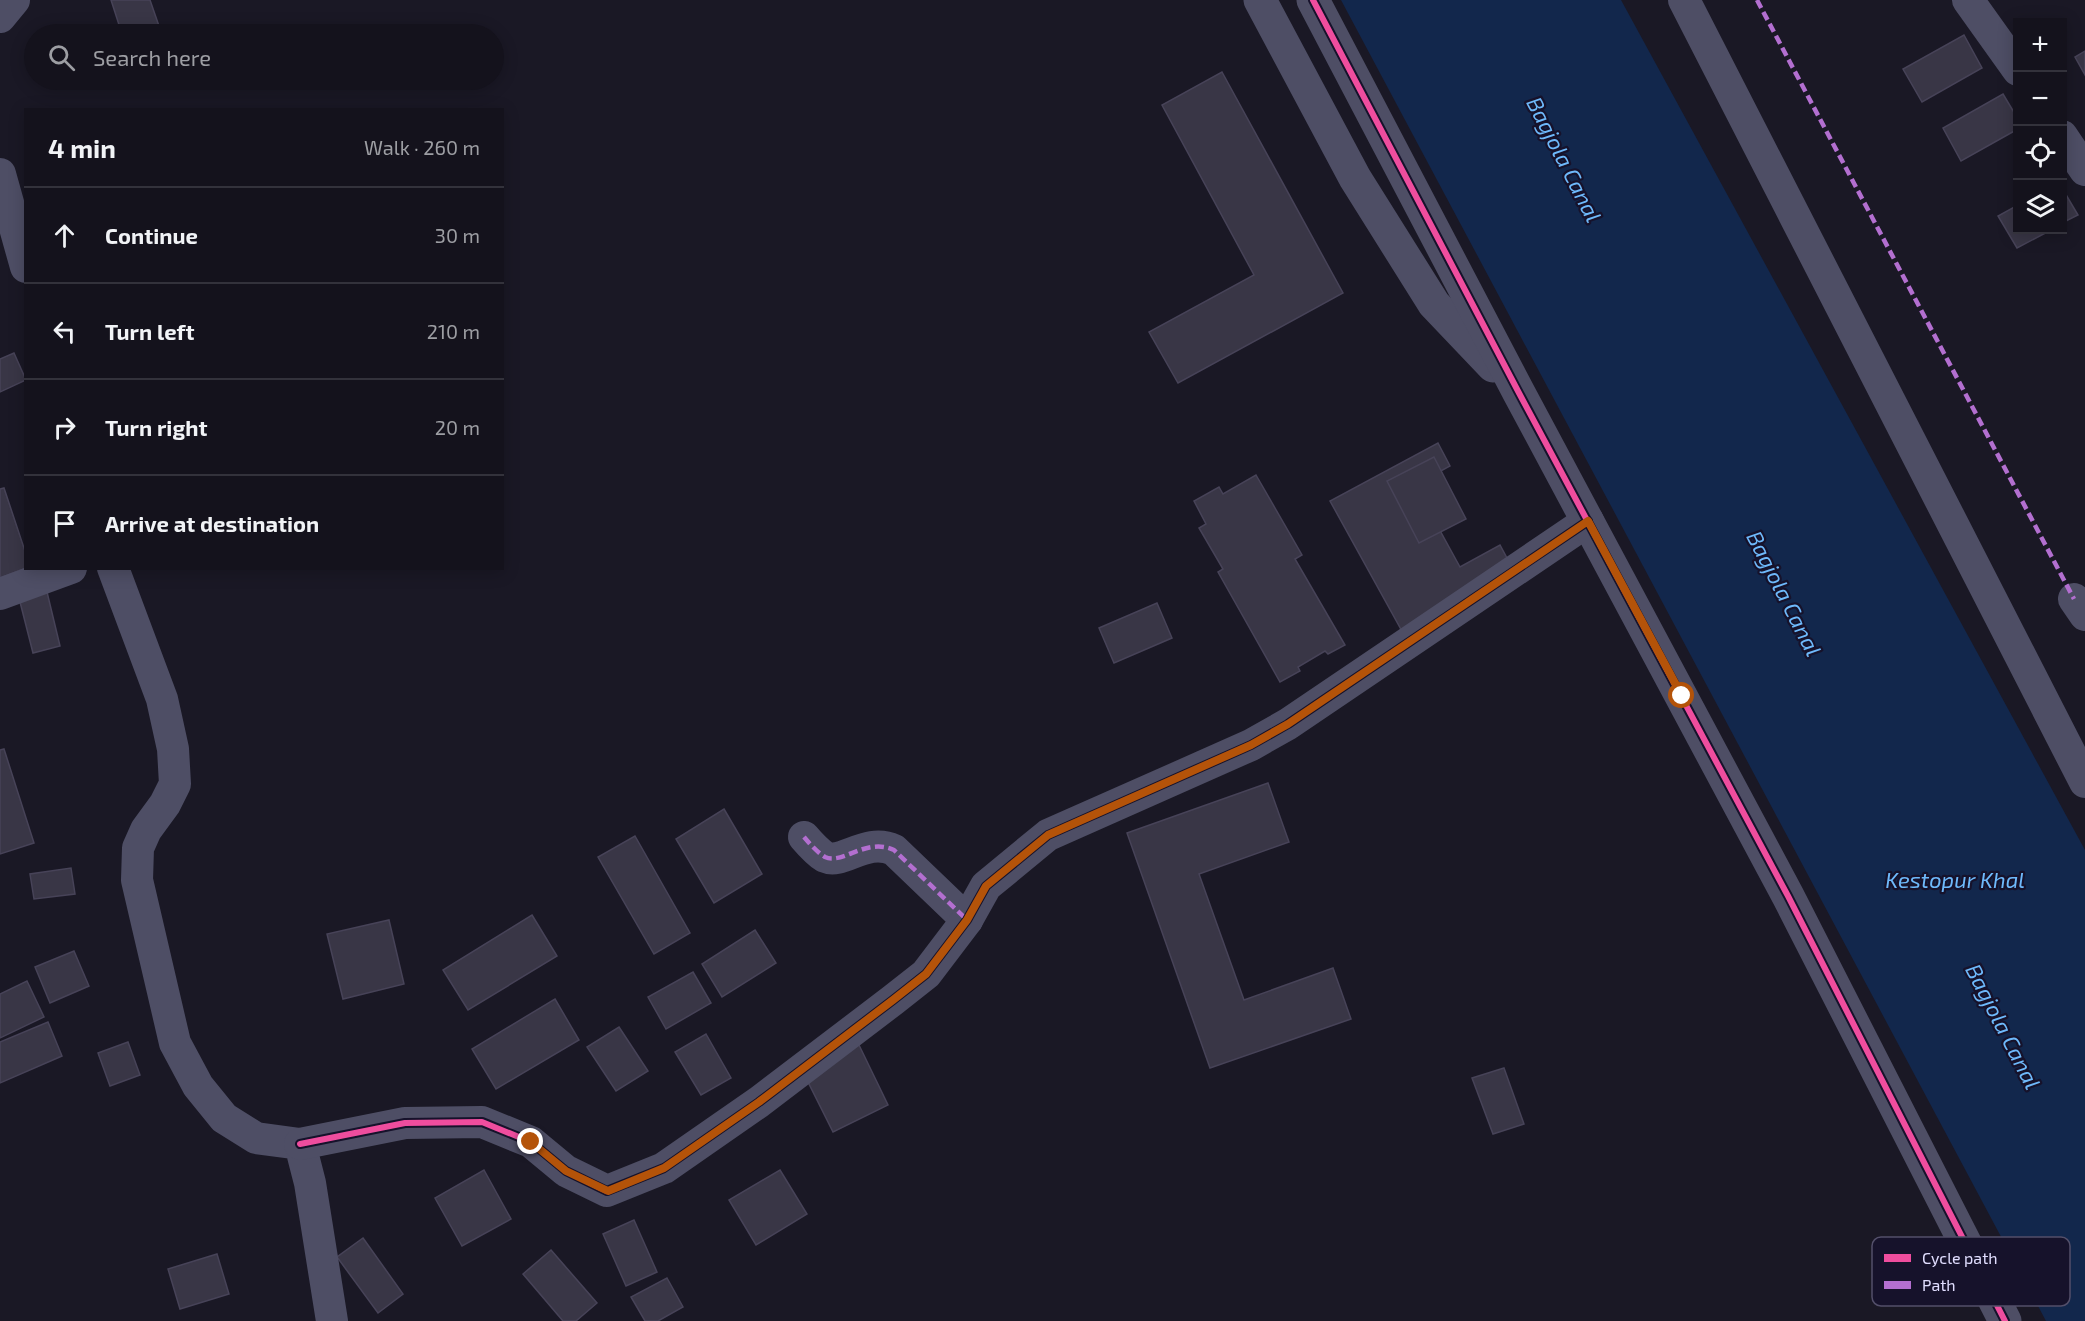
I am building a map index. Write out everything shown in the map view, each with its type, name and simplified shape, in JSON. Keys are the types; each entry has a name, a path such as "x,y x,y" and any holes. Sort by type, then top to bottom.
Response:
{"street":[{"path":"0,17 14,0"},
{"path":"1260,0 1355,178 1434,304 1519,393"},
{"path":"1313,0 1519,393 1788,896 1962,1237"},
{"path":"1684,0 2085,782"},
{"path":"1968,0 2013,63"},
{"path":"2067,143 2085,170"},
{"path":"0,174 24,260"},
{"path":"114,570 162,699 173,749 175,784 165,804 146,830 138,848 137,880 175,1043 198,1086 224,1118 256,1138 300,1144 405,1123 482,1122 531,1142 566,1171 608,1191 664,1168 759,1102 926,974 967,920 986,886 1048,835 1260,740 1288,724 1588,521"},
{"path":"0,594 66,570"},
{"path":"804,837 827,858 836,858 866,847 883,845 894,850 967,920"},
{"path":"300,1144 310,1183 332,1321"},
{"path":"1997,1306 2005,1321"}],"water":[{"name":"Kestopur Khal","path":"1341,0 1621,0 2085,850 2085,1321 2046,1321 2038,1306 2070,1306 2070,1237 2001,1237"}],"building":[{"path":"111,0 150,0 158,24 119,24"},
{"path":"1964,35 1982,68 1922,102 1903,69"},
{"path":"2085,51 2085,75 2075,57"},
{"path":"1222,72 1343,293 1178,383 1149,332 1254,275 1162,105"},
{"path":"2003,94 2013,111 2013,132 1961,161 1943,128"},
{"path":"2067,196 2078,215 2067,220"},
{"path":"2013,208 2013,234 2043,234 2017,248 1998,216"},
{"path":"14,353 24,376 24,381 0,392 0,359"},
{"path":"1438,443 1450,466 1415,485 1460,567 1500,545 1515,573 1403,633 1330,501"},
{"path":"1434,457 1466,519 1419,543 1387,481"},
{"path":"1256,475 1302,555 1295,559 1345,645 1328,654 1325,651 1298,667 1300,671 1280,682 1218,572 1223,569 1199,528 1206,524 1194,501 1219,487 1223,494"},
{"path":"4,488 24,548 24,569 0,578 0,489"},
{"path":"47,592 60,646 33,653 19,598"},
{"path":"1157,603 1172,638 1114,663 1099,628"},
{"path":"4,749 34,843 0,854 0,750"},
{"path":"1268,783 1289,842 1199,874 1244,1000 1333,968 1351,1019 1210,1068 1127,833"},
{"path":"724,809 762,874 714,903 676,839"},
{"path":"635,836 690,933 654,954 598,857"},
{"path":"71,868 75,894 34,899 30,874"},
{"path":"532,915 557,956 468,1010 443,970"},
{"path":"389,920 404,984 343,999 327,934"},
{"path":"755,930 776,963 722,997 702,964"},
{"path":"74,951 89,986 50,1003 35,967"},
{"path":"693,972 711,1003 666,1029 648,997"},
{"path":"27,981 44,1017 0,1038 0,994"},
{"path":"555,999 579,1040 496,1089 472,1049"},
{"path":"48,1022 62,1056 0,1083 0,1042"},
{"path":"619,1027 648,1071 616,1091 587,1047"},
{"path":"706,1034 731,1078 701,1095 675,1052"},
{"path":"128,1042 140,1075 110,1086 98,1053"},
{"path":"859,1045 888,1105 833,1132 803,1072"},
{"path":"1504,1068 1524,1124 1493,1134 1472,1078"},
{"path":"484,1170 511,1219 462,1246 435,1198"},
{"path":"780,1170 807,1214 756,1245 729,1200"},
{"path":"634,1220 657,1272 626,1286 603,1234"},
{"path":"363,1238 403,1294 378,1313 337,1257"},
{"path":"551,1250 597,1303 576,1321 563,1321 523,1274"},
{"path":"217,1254 229,1294 180,1309 168,1269"},
{"path":"667,1278 683,1307 658,1321 645,1321 631,1297"}],"marked path":[{"path":"1757,0 2074,599"},
{"path":"804,837 825,857 839,857 874,847 894,850 967,920"}],"cycle path":[{"path":"1313,0 1519,393 1788,896 1962,1237"},
{"path":"300,1144 405,1123 482,1122 531,1142 566,1171 607,1191 664,1168 759,1102 926,974 967,920 986,886 1048,835 1251,745 1288,724 1588,521"},
{"path":"1997,1306 2005,1321"}],"route":[{"path":"531,1142 566,1171 608,1191 664,1168 759,1102 926,974 967,920 986,886 1048,835 1251,745 1288,724 1588,521 1682,696"}],"water label":[{"name":"Bagjola Canal","path":"1565,159"},
{"name":"Bagjola Canal","path":"1785,593"},
{"name":"Bagjola Canal","path":"2004,1026"}]}
